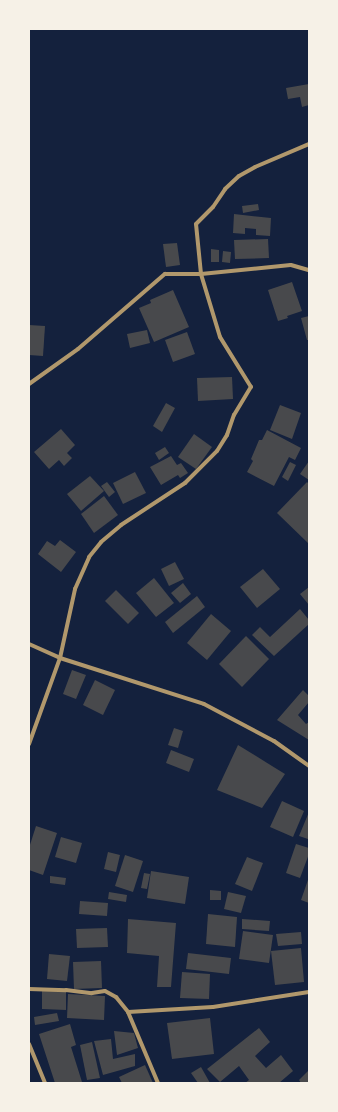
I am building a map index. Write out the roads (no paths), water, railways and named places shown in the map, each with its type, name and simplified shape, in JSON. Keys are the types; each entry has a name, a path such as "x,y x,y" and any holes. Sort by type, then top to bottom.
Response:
{"street":[{"path":"29,744 60,658 75,589 90,557 102,542 121,525 186,483 217,451 227,434 234,415 251,387 220,337 201,274 196,224 213,207 225,189 239,176 255,167 309,144"},
{"path":"29,384 78,349 165,274 201,274 291,266 309,270"},
{"path":"29,644 60,658 204,704 274,741 309,766"},
{"path":"29,989 66,990 92,993 105,991 116,997 128,1012 158,1083"},
{"path":"128,1012 213,1007 309,992"},
{"path":"29,1044 45,1083"}]}
